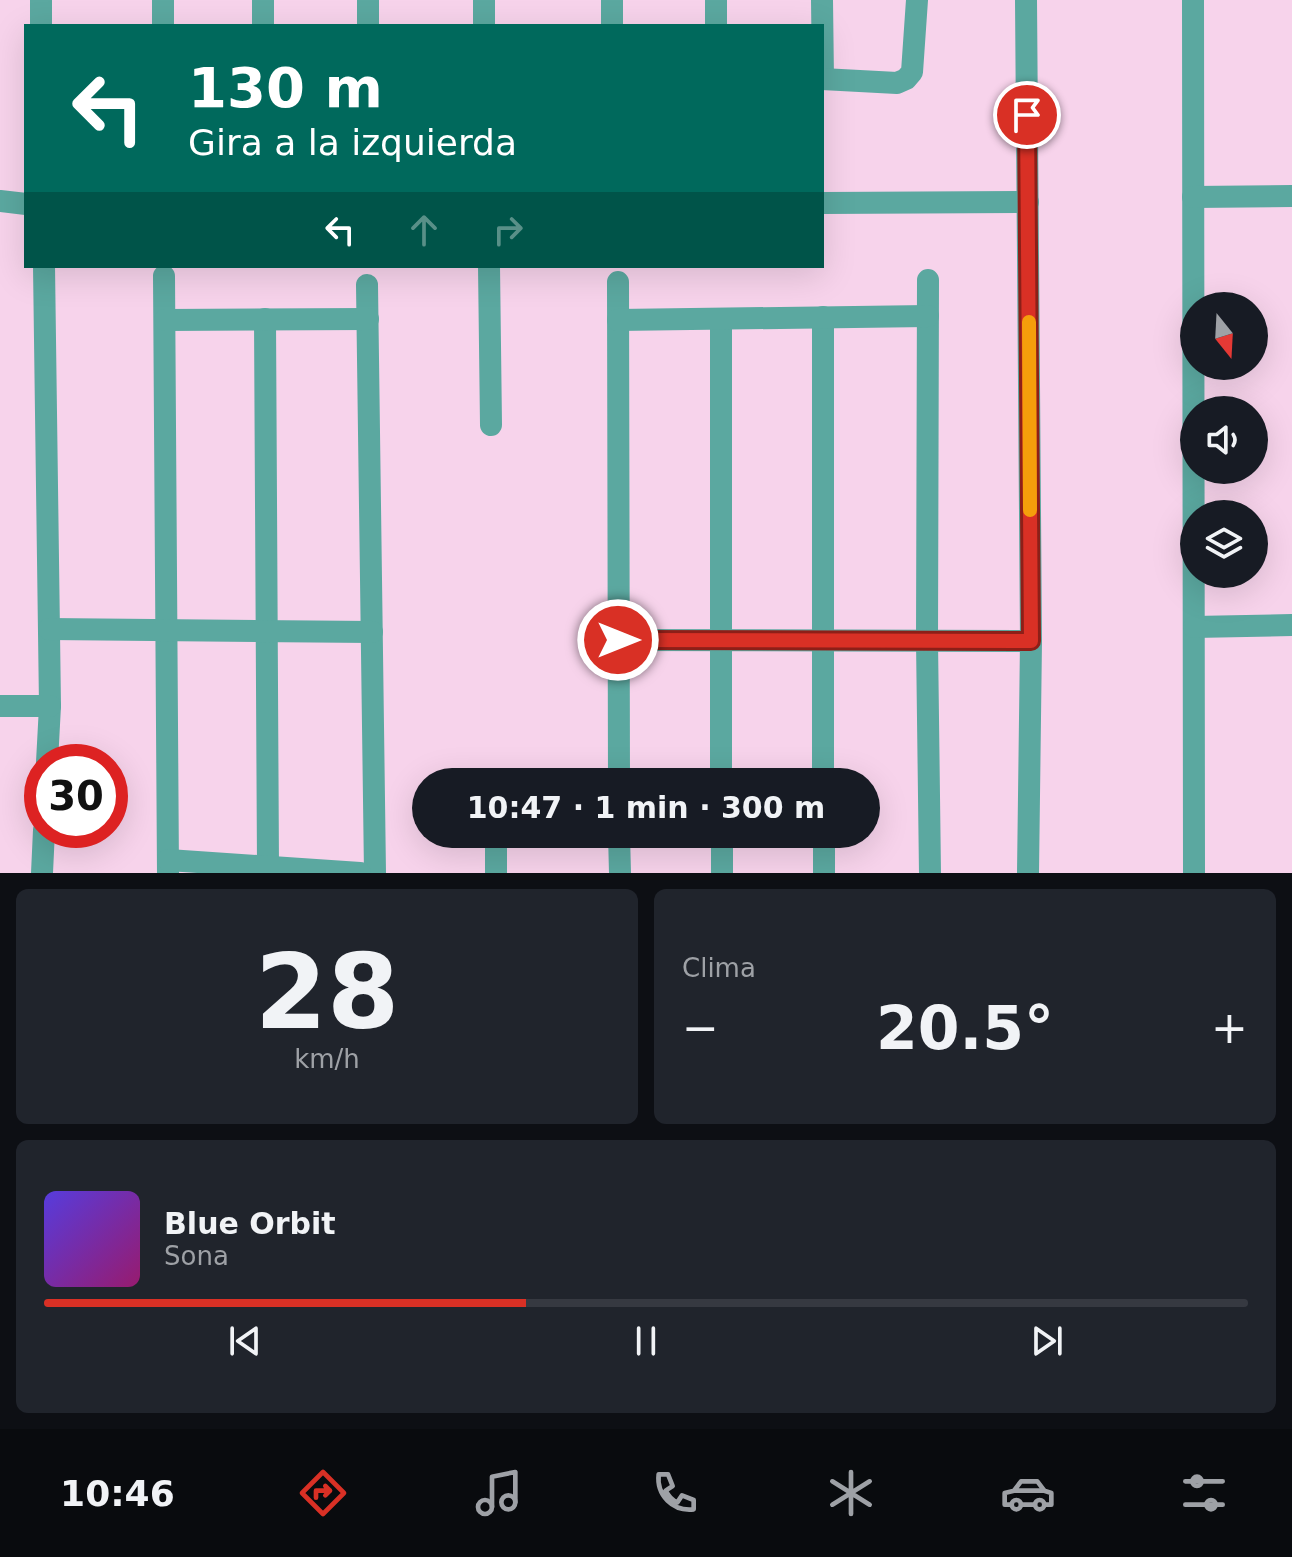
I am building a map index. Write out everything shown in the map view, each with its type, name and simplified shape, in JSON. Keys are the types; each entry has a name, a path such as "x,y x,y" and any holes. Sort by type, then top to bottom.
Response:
{"street":[{"path":"41,0 41,24"},
{"path":"163,0 163,24"},
{"path":"263,0 263,24"},
{"path":"368,0 368,24"},
{"path":"484,0 484,24"},
{"path":"612,0 612,24"},
{"path":"716,0 716,24"},
{"path":"822,0 822,24"},
{"path":"824,79 897,83 906,79 912,72 917,0"},
{"path":"1026,0 1031,641 1028,873"},
{"path":"1193,0 1194,873"},
{"path":"1193,197 1292,196"},
{"path":"0,201 24,204"},
{"path":"824,203 1028,202"},
{"path":"44,268 48,744"},
{"path":"489,268 491,425"},
{"path":"164,276 168,866 268,867 360,873"},
{"path":"928,280 930,873"},
{"path":"618,282 619,768"},
{"path":"367,285 375,873"},
{"path":"618,320 928,316"},
{"path":"823,317 823,768"},
{"path":"265,319 268,867"},
{"path":"165,320 368,319"},
{"path":"721,319 721,768"},
{"path":"1194,627 1292,625"},
{"path":"49,629 372,632"},
{"path":"618,640 1031,641"},
{"path":"0,706 50,706"},
{"path":"42,873 43,848"},
{"path":"496,848 496,873"},
{"path":"619,848 620,873"},
{"path":"722,848 722,873"},
{"path":"824,848 824,873"}],"slow traffic":[{"path":"1029,322 1030,510"}],"route":[{"path":"618,640 1031,641 1027,115"}]}
